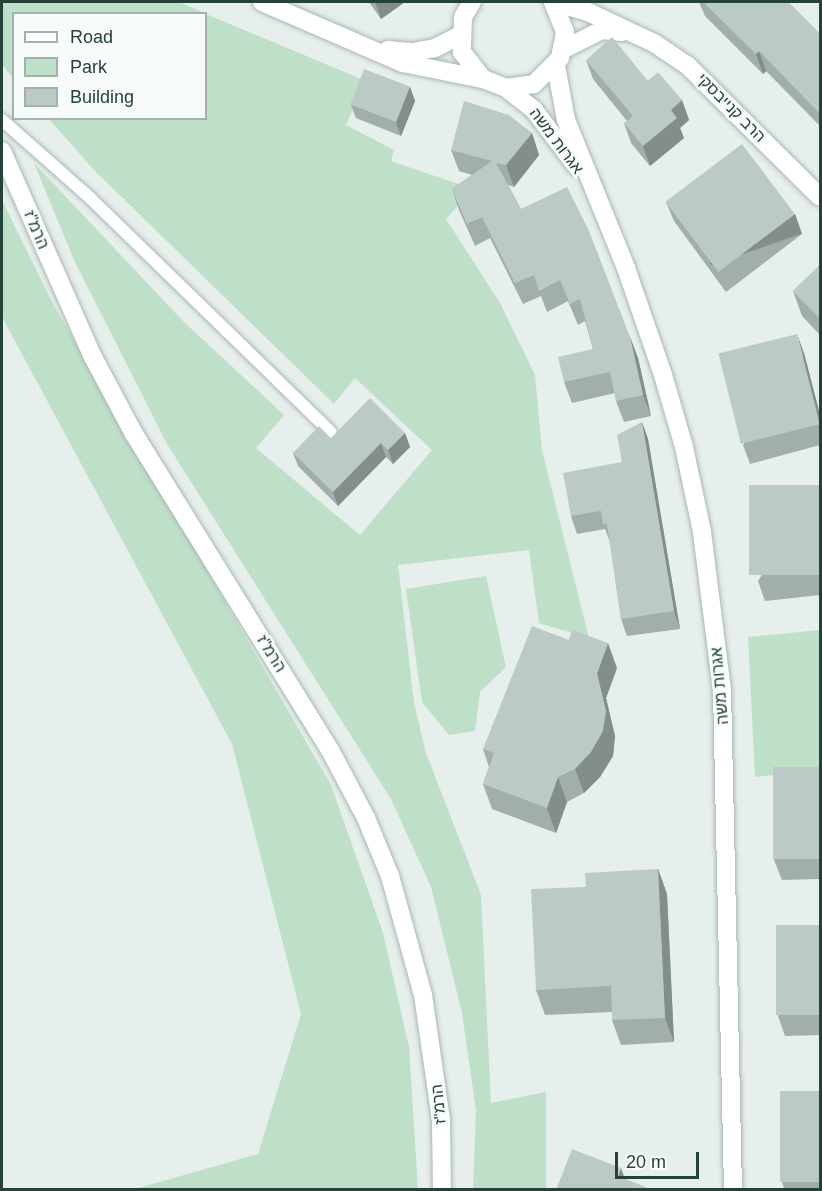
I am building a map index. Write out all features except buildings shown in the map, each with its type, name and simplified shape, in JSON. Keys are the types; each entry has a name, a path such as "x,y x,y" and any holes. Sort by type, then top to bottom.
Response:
{"street":[{"path":"262,2 363,48 426,70 483,80 506,88 534,84 556,66 564,49 562,16 553,2"},
{"name":"הרב קנייבסקי","path":"553,2 588,12 632,33 687,64 820,197"},
{"path":"363,48 412,52 435,48 465,14"},
{"path":"465,14 462,52 483,80"},
{"name":"הרב קנייבסקי","path":"564,49 602,30 632,33"},
{"name":"אגרות משה","path":"556,66 559,101 599,201 663,375 684,447 711,594 722,690 727,786 734,1190"},
{"name":"אגרות משה","path":"506,88 534,110 559,140 599,201"},
{"name":"הרמ\"ז","path":"2,151 93,357 134,434 330,750 374,837 390,876 423,995 441,1120 442,1190"}],"lane":[{"path":"2,120 90,197 331,432"}],"green space":[{"path":"2,2 179,2 203,12 12,12 12,77 2,65"},
{"path":"207,14 366,81 346,125 394,150 391,161 473,189 446,219 500,303 535,375 542,450 589,638 539,623 529,550 398,565 414,703 426,753 481,895 491,1103 546,1092 546,1189 473,1189 476,1110 462,1013 431,887 391,799 167,444 74,260 34,163 184,322 284,415 256,448 360,535 432,450 355,378 334,404 94,170 50,120 207,120"},
{"path":"2,200 52,302 331,785 383,933 409,1047 418,1189 135,1189 258,1154 301,1014 232,744 2,317"},
{"path":"486,576 506,667 480,692 475,731 449,735 422,702 406,589"},
{"path":"820,630 820,770 755,777 748,637"}]}
